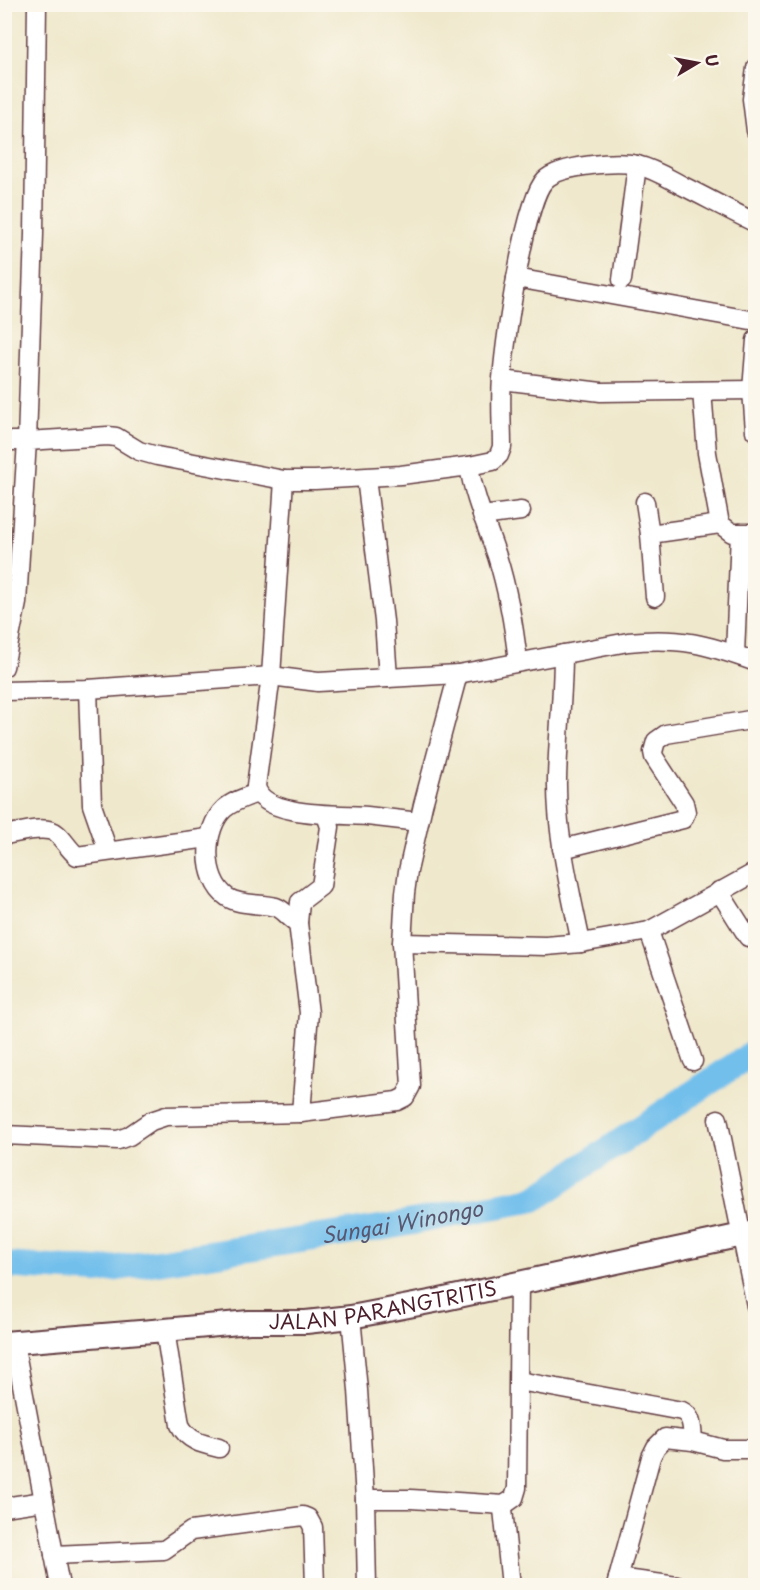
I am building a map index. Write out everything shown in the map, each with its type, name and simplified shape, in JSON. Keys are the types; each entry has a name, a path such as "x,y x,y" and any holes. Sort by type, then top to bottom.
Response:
{"main road":[{"name":"JALAN PARANGTRITIS","path":"9,1342 249,1322 306,1322 351,1317 748,1234"}],"street":[{"path":"4,667 27,441 34,234 37,4"},
{"path":"756,68 752,99 756,131"},
{"path":"4,441 116,437 139,451 157,456 284,480 366,478 469,466 493,460 499,455 502,447 502,380 516,278 531,210 536,193 545,179 560,171 578,168 615,163 637,165 658,172 756,223"},
{"path":"622,280 637,165"},
{"path":"516,278 756,321"},
{"path":"755,431 752,390 756,340"},
{"path":"502,380 602,393 752,390"},
{"path":"702,391 708,453 720,524 727,531 748,533 735,654"},
{"path":"469,466 476,498 498,558 508,595 518,662"},
{"path":"366,478 384,621 388,678"},
{"path":"284,480 271,676 256,786 257,793 260,798 287,809 326,815 368,816 419,822"},
{"path":"645,502 655,597"},
{"path":"482,516 521,511"},
{"path":"650,534 720,524"},
{"path":"4,691 88,690 271,676 318,682 458,674 628,642 676,640 713,647 756,662"},
{"path":"563,654 557,779 562,849 580,943"},
{"path":"4,1135 111,1141 129,1136 151,1121 166,1116 302,1113 397,1101 405,1097 411,1086 402,943 408,871 458,674"},
{"path":"88,690 92,805 108,851"},
{"path":"562,849 683,819 686,812 684,803 654,758 656,741 666,734 756,719"},
{"path":"257,793 235,802 216,820 208,838 213,875 219,890 235,901 276,907 298,923"},
{"path":"302,1113 309,1013 298,923 300,902 321,886 330,827 326,815"},
{"path":"4,835 47,829 56,833 69,850 77,856 208,838"},
{"path":"402,943 530,946 580,943 649,931 756,872"},
{"path":"719,891 748,937"},
{"path":"649,931 693,1061"},
{"path":"718,1119 748,1234 756,1306"},
{"path":"511,1586 503,1509 504,1505 516,1494 519,1283"},
{"path":"351,1317 365,1499 367,1586"},
{"path":"165,1330 180,1425 184,1434 205,1445 219,1448"},
{"path":"9,1342 60,1586"},
{"path":"519,1381 682,1411 687,1413 690,1420 693,1441"},
{"path":"677,1586 617,1582 656,1447 665,1438 693,1441 723,1449 756,1449"},
{"path":"365,1499 411,1499 504,1505"},
{"path":"4,1507 44,1501"},
{"path":"54,1555 164,1550 191,1531 303,1516 308,1518 313,1527 315,1586"}],"waterway":[{"name":"Sungai Winongo","path":"4,1265 98,1271 386,1227 534,1199 756,1051"}]}
